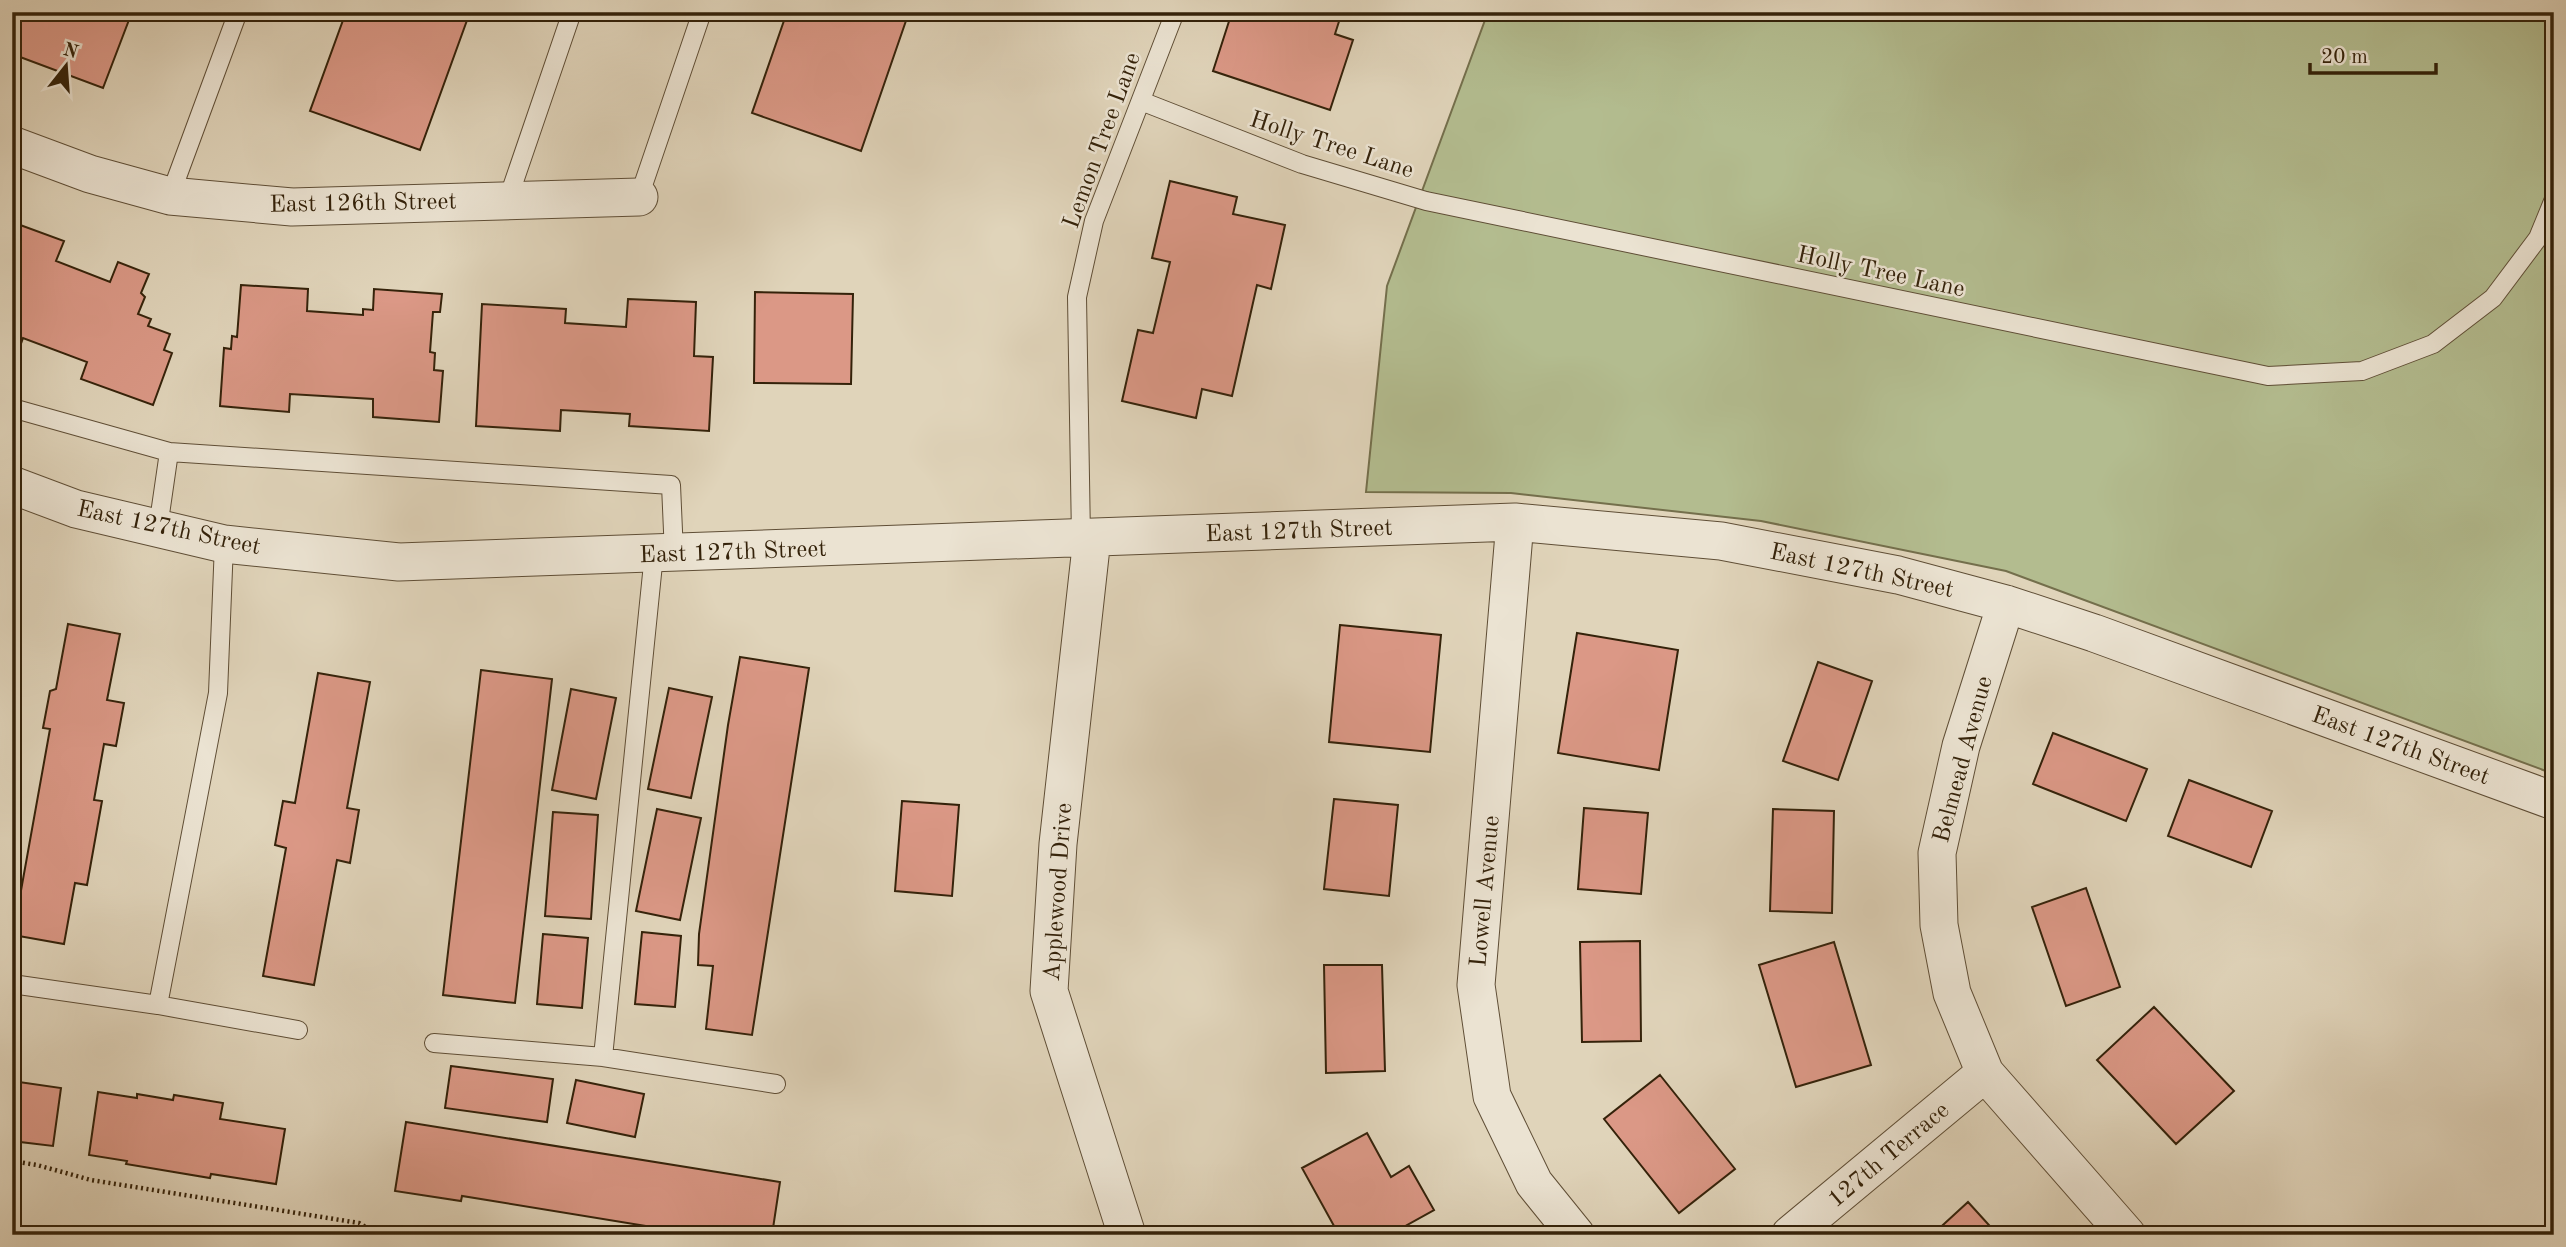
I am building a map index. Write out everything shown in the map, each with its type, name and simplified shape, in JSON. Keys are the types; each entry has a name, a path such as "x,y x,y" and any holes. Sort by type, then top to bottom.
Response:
{"street":[{"name":"East 126th Street","path":"12,145 90,174 170,196 292,207 639,197"},
{"name":"East 127th Street","path":"12,485 76,509 224,544 399,562 1515,522 1721,541 1898,575 2006,604 2094,633 2554,801"},
{"name":"Lowell Avenue","path":"1515,522 1476,985 1492,1096 1534,1183 1576,1235"},
{"name":"Applewood Drive","path":"1086,538 1058,844 1049,991 1127,1235"},
{"name":"Belmead Avenue","path":"2006,604 1961,746 1937,853 1939,925 1952,993 1985,1073 2127,1235"},
{"name":"127th Terrace","path":"1790,1235 1985,1073"}],"lane":[{"path":"170,196 237,12"},
{"path":"508,199 572,12"},
{"path":"639,197 702,12"},
{"name":"Lemon Tree Lane","path":"1086,538 1077,297 1094,221 1175,12"},
{"name":"Holly Tree Lane","path":"1141,101 1302,164 1426,201 2269,376 2362,371 2433,344 2493,298 2538,238 2554,199"},
{"path":"12,408 169,452 671,485 603,1056"},
{"path":"158,528 169,452"},
{"path":"158,1005 218,693 224,544"},
{"path":"12,984 158,1005 298,1030"},
{"path":"434,1043 603,1056 776,1084"}],"path":[{"path":"12,1161 90,1180 359,1223 379,1235"}],"green space":[{"path":"1488,12 2554,12 2554,774 2006,571 1761,521 1511,493 1366,492 1387,286"}],"building":[{"path":"12,12 132,12 103,88 12,54"},
{"path":"346,12 470,12 420,150 310,111"},
{"path":"787,12 909,12 861,151 752,113"},
{"path":"1232,12 1342,12 1335,34 1353,40 1330,110 1213,71"},
{"path":"1170,181 1237,197 1233,214 1285,225 1271,289 1257,285 1232,396 1202,389 1196,418 1122,401 1138,330 1153,333 1170,262 1152,258"},
{"path":"12,222 64,241 56,261 110,282 118,262 149,274 141,293 145,297 138,314 151,319 148,326 170,334 164,350 172,353 153,405 81,379 87,362 23,338 17,355 12,354"},
{"path":"241,285 308,289 307,311 363,315 363,309 373,310 374,289 442,294 440,312 433,312 430,352 435,353 434,370 443,371 439,422 373,417 373,399 290,394 289,412 220,406 224,348 231,349 232,336 237,337"},
{"path":"755,292 853,294 851,384 754,383"},
{"path":"628,299 696,302 694,356 713,357 709,431 629,426 630,414 561,410 560,431 476,426 482,304 566,309 565,323 626,327"},
{"path":"68,624 120,634 107,700 124,703 116,746 104,744 94,800 102,801 87,885 75,883 64,944 13,935 50,729 43,728 50,691 56,689"},
{"path":"1340,625 1441,635 1430,752 1329,742"},
{"path":"1577,633 1678,650 1659,770 1558,753"},
{"path":"740,657 809,668 752,1035 706,1029 713,966 698,965 699,934"},
{"path":"1818,662 1872,681 1838,780 1783,761"},
{"path":"481,670 552,679 515,1003 443,995"},
{"path":"318,673 370,682 347,808 359,810 350,863 337,860 314,985 263,976 286,848 275,845 283,801 295,803"},
{"path":"669,688 712,697 691,798 648,789"},
{"path":"571,689 616,698 596,799 552,790"},
{"path":"2053,733 2147,769 2126,821 2033,784"},
{"path":"2189,780 2272,811 2251,867 2168,836"},
{"path":"1334,799 1398,805 1389,896 1324,889"},
{"path":"902,801 959,805 952,896 895,891"},
{"path":"1584,808 1648,813 1641,894 1578,889"},
{"path":"657,809 701,818 680,920 636,911"},
{"path":"1773,809 1834,811 1832,913 1770,911"},
{"path":"553,812 598,815 591,919 545,916"},
{"path":"2086,888 2120,987 2066,1006 2032,907"},
{"path":"642,932 681,936 675,1007 635,1004"},
{"path":"543,934 588,938 582,1008 537,1004"},
{"path":"1640,941 1641,1041 1582,1042 1580,942"},
{"path":"1834,942 1871,1065 1796,1087 1759,965"},
{"path":"1324,965 1382,965 1385,1071 1326,1073"},
{"path":"2154,1007 2234,1091 2176,1144 2097,1060"},
{"path":"451,1066 553,1079 547,1122 445,1108"},
{"path":"1660,1075 1735,1169 1679,1213 1604,1119"},
{"path":"576,1080 644,1094 635,1137 567,1123"},
{"path":"12,1081 61,1088 53,1146 12,1141"},
{"path":"98,1092 137,1098 137,1094 173,1100 174,1095 223,1103 220,1119 285,1129 276,1184 211,1174 210,1178 89,1155"},
{"path":"406,1122 780,1182 772,1235 701,1235 462,1196 461,1201 395,1191"},
{"path":"1367,1133 1391,1177 1409,1166 1434,1210 1389,1235 1339,1235 1302,1168"},
{"path":"1968,1202 1998,1235 1932,1235"}]}
